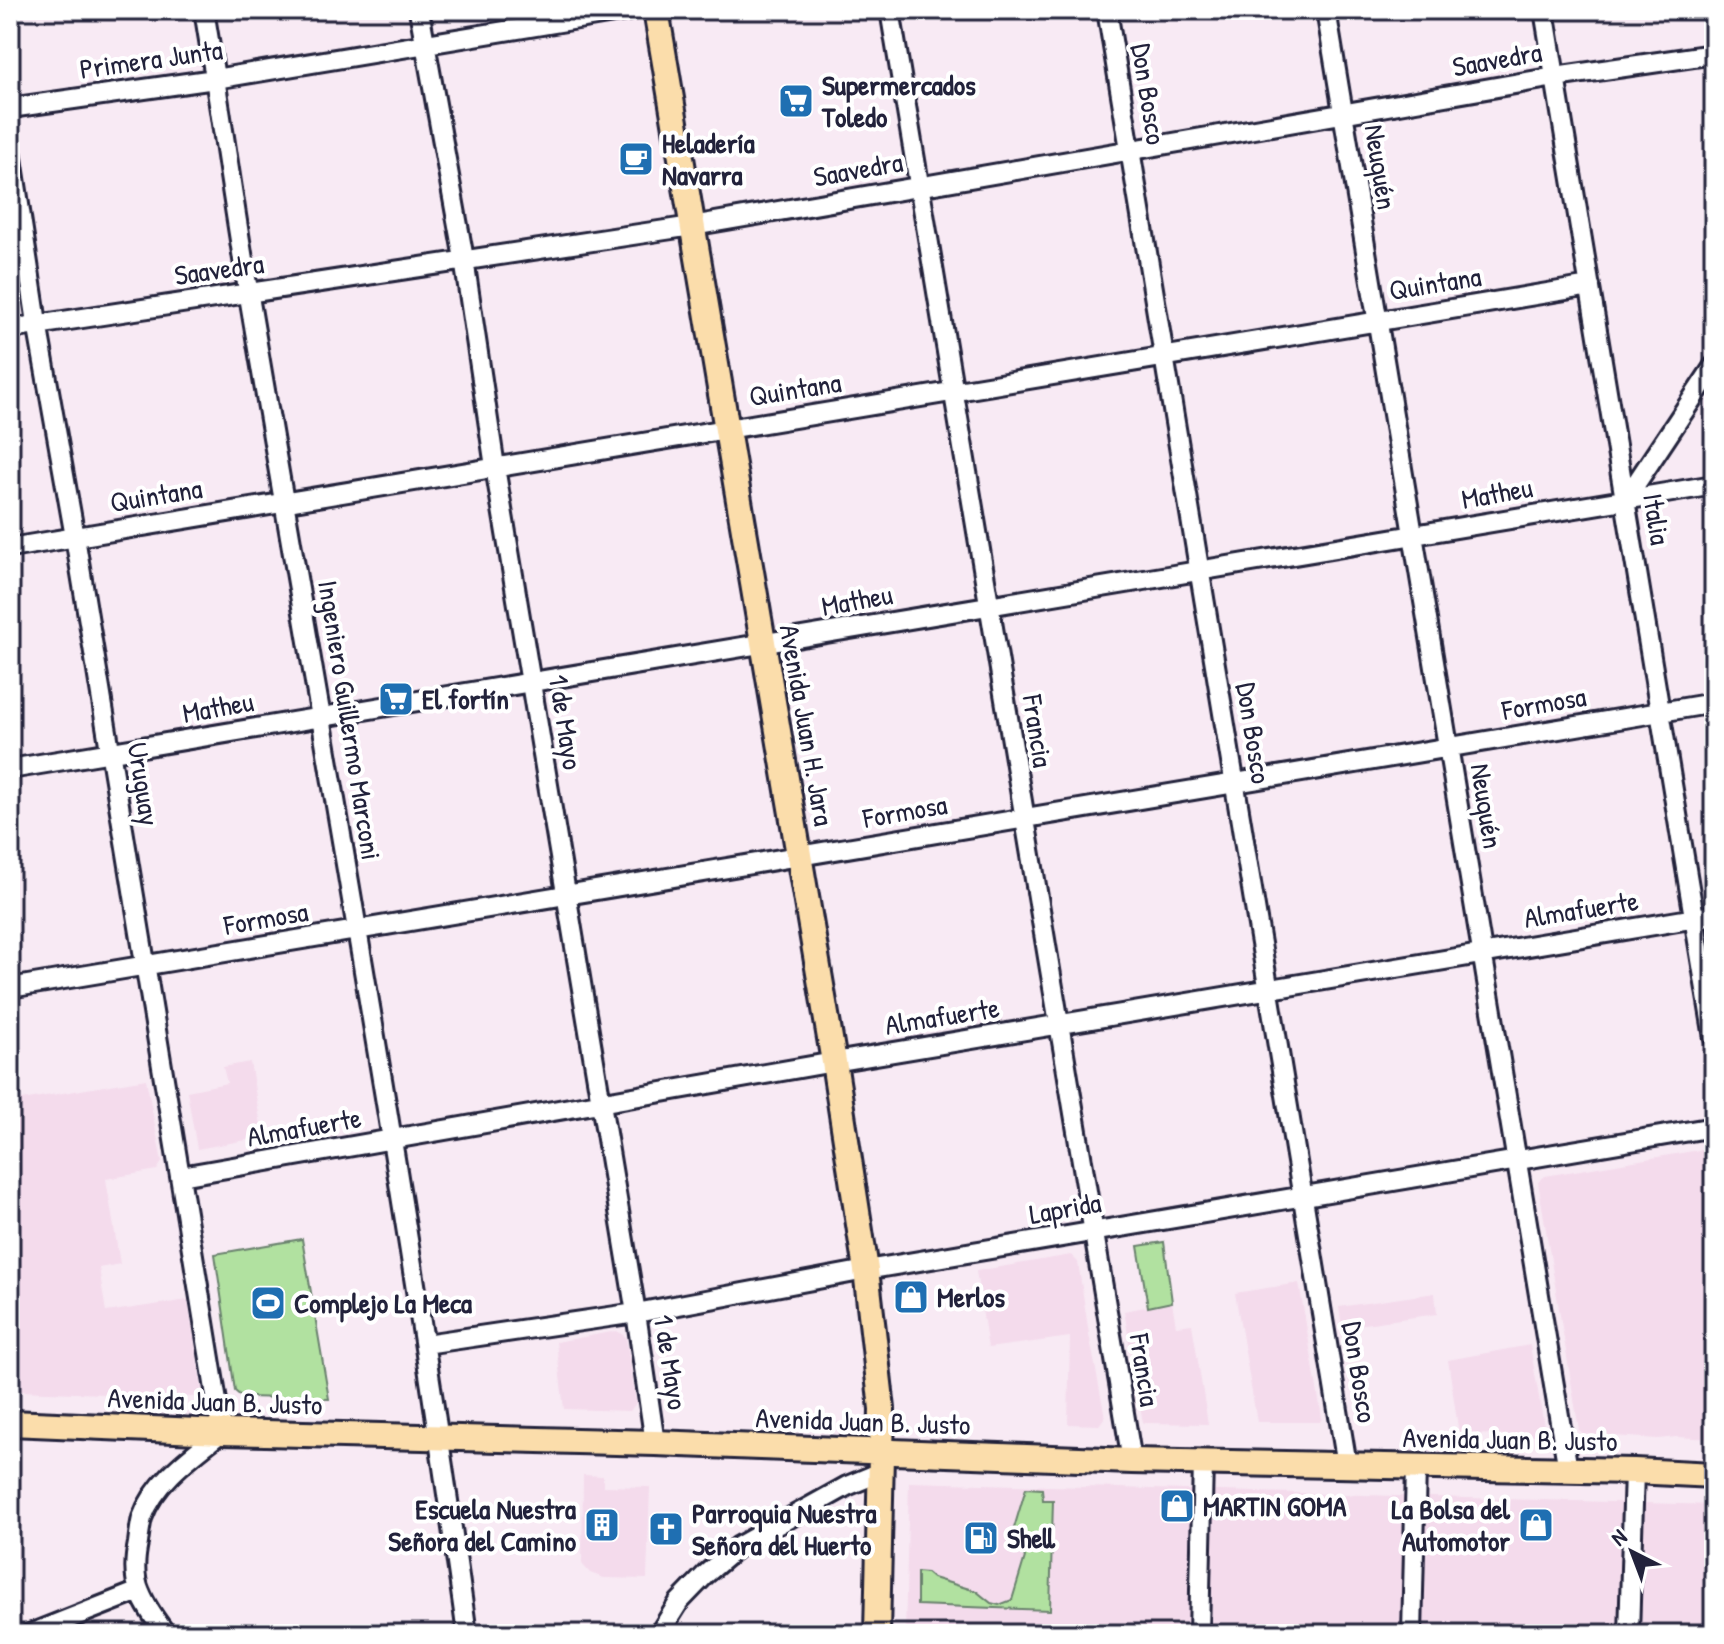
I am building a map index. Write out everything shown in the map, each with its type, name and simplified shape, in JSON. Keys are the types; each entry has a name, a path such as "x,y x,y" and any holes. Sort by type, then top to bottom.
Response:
{"main road":[{"name":"Avenida Juan H. Jara","path":"656,10 834,1062 866,1270 882,1409 877,1634"},
{"name":"Avenida Juan B. Justo","path":"10,1423 222,1432 655,1443 881,1461 1203,1462 1714,1475"}],"street":[{"name":"Ingeniero Guillermo Marconi","path":"204,10 248,293 425,1344 467,1634"},
{"name":"1 de Mayo","path":"419,10 464,259 495,467 655,1443"},
{"name":"Primera Junta","path":"10,108 215,79 632,10"},
{"name":"Francia","path":"890,10 1132,1461"},
{"name":"Don Bosco","path":"1107,10 1347,1465"},
{"name":"Neuquén","path":"1326,10 1568,1470"},
{"name":"Italia","path":"1544,10 1714,1038"},
{"name":"Saavedra","path":"10,329 692,226 1555,77 1714,54"},
{"name":"Uruguay","path":"10,145 222,1432"},
{"name":"Quintana","path":"10,548 1590,286"},
{"path":"1625,500 1714,366"},
{"name":"Matheu","path":"10,769 1714,485"},
{"name":"Formosa","path":"10,988 1714,703"},
{"name":"Almafuerte","path":"181,1176 834,1062 1714,915"},
{"name":"Laprida","path":"425,1344 636,1313 866,1270 1714,1127"},
{"path":"166,1634 136,1581 136,1553 143,1517 166,1481 222,1432"},
{"path":"659,1634 679,1602 739,1546 847,1486 881,1461"},
{"path":"1199,1634 1203,1462"},
{"path":"1412,1634 1416,1467"},
{"path":"1629,1634 1634,1471"},
{"path":"30,1634 139,1591"}],"shaded area":[{"path":"250,1062 263,1137 197,1149 187,1091 227,1083 223,1067"},
{"path":"146,1079 162,1162 157,1170 106,1179 120,1264 99,1268 106,1312 188,1300 202,1389 195,1397 17,1391 10,1345 10,1102"},
{"path":"1705,1149 1714,1153 1714,1439 1584,1434 1579,1430 1538,1182 1545,1176"},
{"path":"1071,1255 1078,1262 1105,1417 1099,1425 1068,1424 1070,1337 988,1348 976,1271"},
{"path":"1299,1283 1322,1418 1320,1422 1257,1422 1235,1293"},
{"path":"1435,1293 1437,1314 1342,1327 1339,1307"},
{"path":"1172,1302 1176,1326 1192,1324 1208,1424 1143,1423 1124,1311"},
{"path":"617,1331 626,1337 636,1403 630,1411 564,1409 556,1342"},
{"path":"1530,1345 1544,1426 1538,1435 1459,1434 1448,1360"},
{"name":"Escuela Nuestra Señora del Camino","path":"583,1475 603,1476 603,1486 650,1487 647,1579 604,1578 590,1573 582,1564"},
{"path":"909,1482 1714,1505 1714,1634 905,1634"}],"green space":[{"name":"Complejo La Meca","path":"302,1239 329,1399 242,1397 235,1391 215,1254"},
{"path":"1164,1242 1172,1302 1148,1307 1138,1246"},
{"path":"1026,1488 1042,1489 1043,1500 1053,1500 1050,1610 917,1605 917,1572 976,1591 991,1603 999,1605 1012,1600 1025,1557 1009,1545"}],"place":[{"name":"Supermercados Toledo","path":"796,101"},
{"name":"Heladería Navarra","path":"636,159"},
{"name":"El fortín","path":"396,699"},
{"name":"Merlos","path":"911,1297"},
{"name":"Complejo La Meca","path":"268,1303"},
{"name":"MARTIN GOMA","path":"1177,1506"},
{"name":"Escuela Nuestra Señora del Camino","path":"602,1525"},
{"name":"La Bolsa del Automotor","path":"1536,1525"},
{"name":"Parroquia Nuestra Señora del Huerto","path":"666,1529"},
{"name":"Shell","path":"981,1538"}]}
